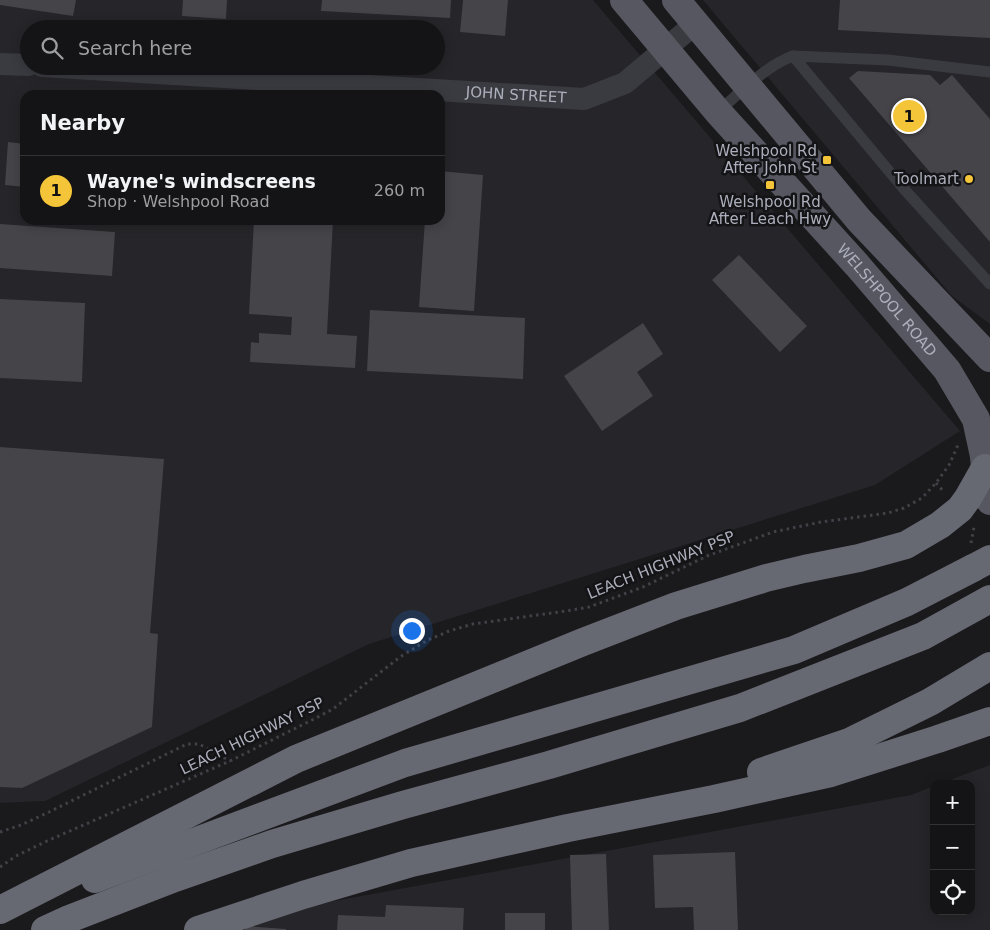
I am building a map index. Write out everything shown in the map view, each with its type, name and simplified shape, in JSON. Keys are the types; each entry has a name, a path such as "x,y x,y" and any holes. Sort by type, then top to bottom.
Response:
{"highway":[{"path":"0,910 296,759 565,649 676,606 757,581 859,558 906,544 940,525 960,509 968,498 986,455"},
{"path":"0,914 405,763 794,650 907,602 981,563"},
{"path":"45,930 175,878 272,844 740,708 923,636 990,599"},
{"path":"568,828 779,767 850,742 930,702 990,666"},
{"path":"198,930 411,863 831,773 990,721"}],"main road":[{"name":"WELSHPOOL ROAD","path":"624,0 718,112 857,266 947,370 976,419 986,455 987,494 990,501"},
{"path":"676,0 860,220 990,358"}],"street":[{"name":"JOHN STREET","path":"445,91 584,99 626,83 696,23"},
{"path":"0,64 20,65"},
{"name":"JOHN STREET","path":"190,75 436,90"}],"lane":[{"path":"792,56 904,189 990,284"},
{"path":"718,112 748,85 782,60 792,56 888,60 990,72"}],"path":[{"name":"LEACH HIGHWAY PSP","path":"0,867 16,856 47,841 230,762 332,709 400,658 426,641 449,631 473,624 589,607 644,587 707,556 773,532 821,522 888,513 904,508 922,498 936,484 949,465 959,442"},
{"path":"0,832 49,812 186,744 199,744 230,762"}],"shaded area":[{"path":"0,0 593,0 960,431 875,485 369,644 45,801 0,803"},
{"path":"703,0 990,0 990,324 952,296"},
{"path":"990,765 990,930 245,930 296,908 911,795 930,788 930,915 975,915 975,780 950,780"}],"building":[{"path":"0,0 76,0 73,16 0,5"},
{"path":"183,0 227,0 226,19 182,16"},
{"path":"322,0 451,0 450,18 321,11"},
{"path":"463,0 508,0 505,36 460,32"},
{"path":"840,0 990,0 990,38 838,30"},
{"path":"858,71 930,75 940,85 952,75 990,119 990,242 849,78"},
{"path":"8,142 20,143 20,186 5,185"},
{"path":"445,171 483,175 474,311 419,307 425,225 445,225"},
{"path":"0,224 115,232 112,276 0,268"},
{"path":"254,225 333,225 327,334 357,336 355,368 250,362 251,342 259,343 259,333 291,335 292,317 249,314"},
{"path":"739,255 807,326 780,352 712,280"},
{"path":"0,299 85,303 82,382 0,378"},
{"path":"370,310 525,318 523,379 367,371"},
{"path":"643,323 663,354 637,372 653,396 602,431 564,376"},
{"path":"0,447 164,459 150,633 158,634 152,727 22,788 0,787"},
{"path":"735,852 738,930 694,930 693,907 655,908 653,855"},
{"path":"606,854 609,930 572,930 570,855"},
{"path":"386,905 464,908 463,930 337,930 338,915 385,917"},
{"path":"505,913 545,913 545,930 505,930"},
{"path":"245,926 286,929 286,930 245,930"}],"place":[{"name":"Wayne's windscreens","path":"909,116"},
{"name":"Welshpool Rd After John St","path":"827,160"},
{"name":"Toolmart","path":"969,179"},
{"name":"Welshpool Rd After Leach Hwy","path":"770,185"}]}
